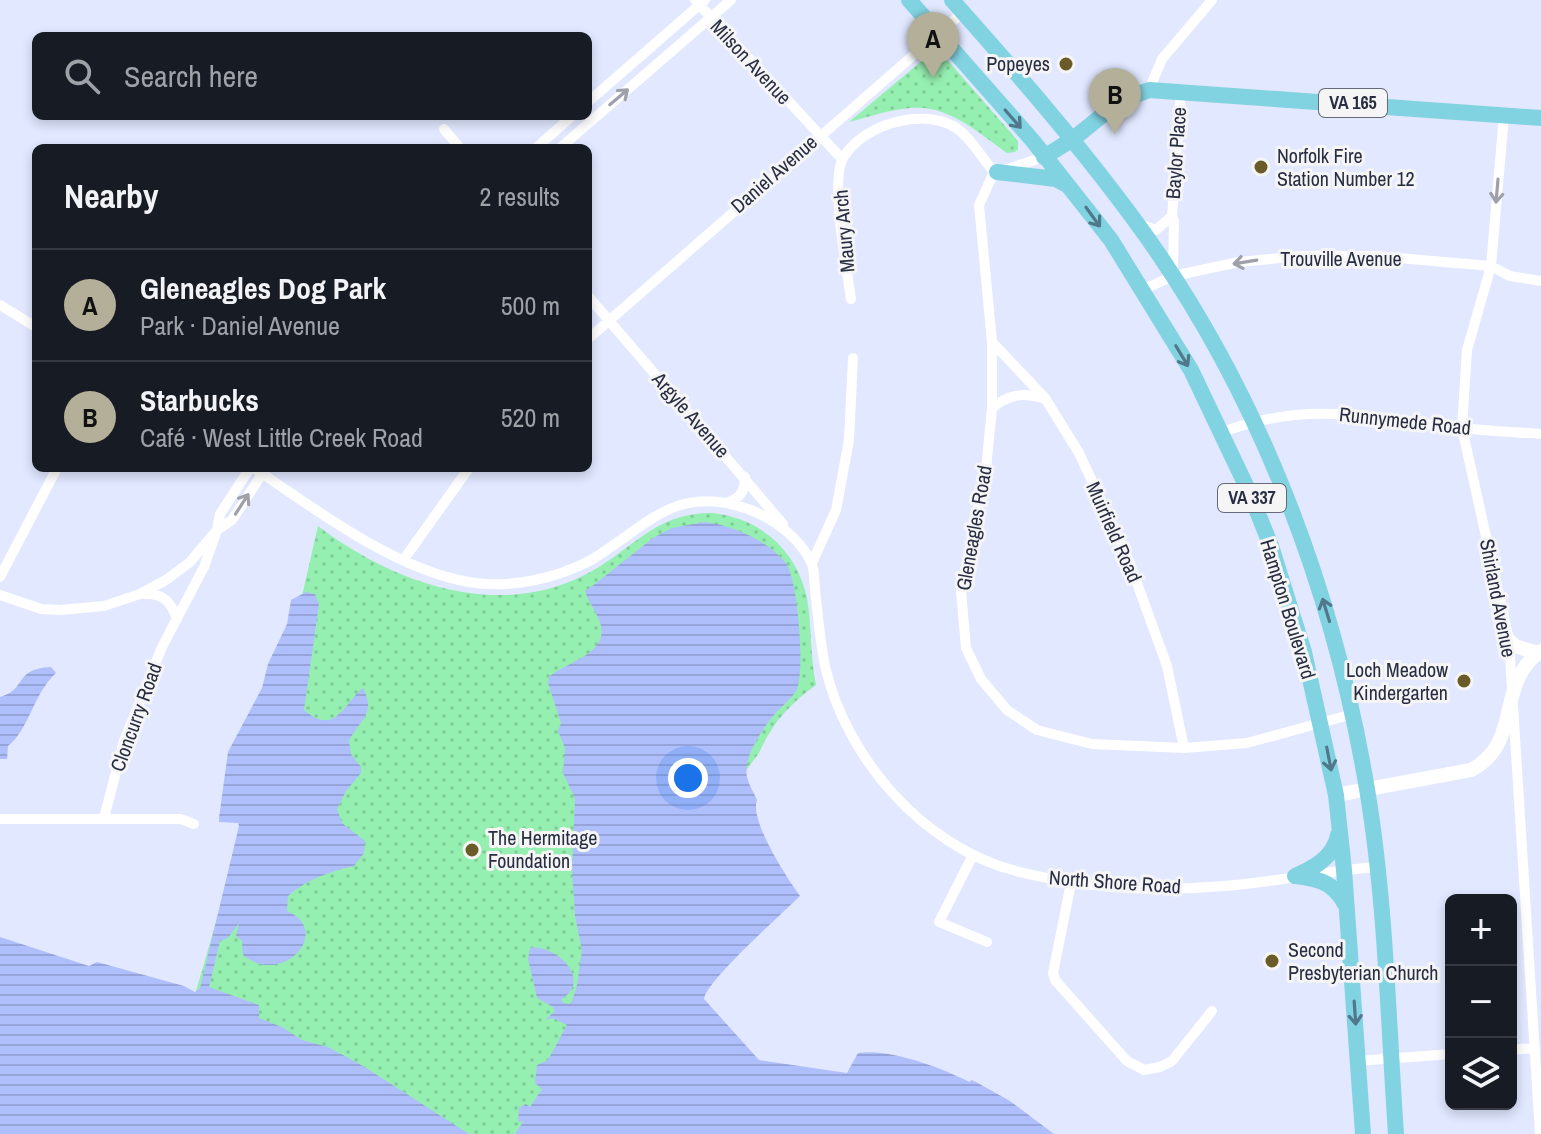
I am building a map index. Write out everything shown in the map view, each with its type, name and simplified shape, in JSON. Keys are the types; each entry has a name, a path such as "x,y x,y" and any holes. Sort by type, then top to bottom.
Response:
{"main road":[{"name":"Hampton Boulevard","path":"909,0 1111,240 1191,370 1223,432 1271,546 1304,652 1336,795 1363,1134"},
{"name":"Hampton Boulevard","path":"957,6 1073,139 1135,219 1173,276 1253,421 1308,554 1353,714 1368,790 1377,867 1396,1134"},
{"name":"VA 165","path":"1044,157 1073,139 1120,101 1149,90 1541,118"},
{"path":"996,172 1056,179 1069,187"},
{"path":"1295,876 1308,871 1330,854 1337,844 1340,826"},
{"path":"1295,876 1333,886 1347,908"}],"street":[{"path":"565,144 731,0"},
{"path":"1149,90 1162,59 1212,0"},
{"path":"592,98 699,2"},
{"name":"Milson Avenue","path":"699,2 710,18 842,159"},
{"name":"Daniel Avenue","path":"592,335 938,33 957,6"},
{"name":"Baylor Place","path":"1173,276 1172,216 1181,91"},
{"name":"Shirland Avenue","path":"1504,115 1491,266 1467,350 1462,428 1509,640 1540,1134"},
{"path":"540,144 568,120"},
{"path":"842,159 865,136 886,124 906,120 938,121 962,133 996,172 1044,157"},
{"path":"444,129 457,144"},
{"name":"Maury Arch","path":"842,159 839,210 851,299"},
{"name":"Gleneagles Road","path":"996,172 979,205 992,342 992,408 986,469 961,591 966,648 981,679 1007,710 1037,730 1092,744 1184,748 1247,743 1353,714"},
{"name":"Baylor Place","path":"1135,219 1146,228 1156,230 1172,216"},
{"name":"Trouville Avenue","path":"1142,290 1173,276 1239,262 1302,256 1375,256 1491,266 1510,276 1541,281"},
{"name":"Argyle Avenue","path":"592,301 745,477 791,535"},
{"path":"0,305 32,325"},
{"name":"Muirfield Road","path":"992,342 1045,398 1079,453 1129,561 1167,666 1184,748"},
{"path":"812,563 836,510 849,440 853,358"},
{"path":"992,408 1001,400 1020,395 1045,398"},
{"name":"Runnymede Road","path":"1223,432 1253,421 1322,413 1360,414 1462,428 1541,434"},
{"path":"0,577 55,472"},
{"name":"Cloncurry Road","path":"104,818 124,741 162,647 204,567 217,530 232,520 256,472"},
{"name":"North Shore Road","path":"262,472 365,541 437,573 468,582 508,584 569,570 591,559 654,515 672,507 727,503 766,518 791,535 812,563 826,670 844,721 859,749 902,803 973,855 1013,871 1071,883 1177,889 1377,867"},
{"path":"404,559 466,472"},
{"path":"727,503 738,499 745,489 745,477"},
{"path":"0,595 41,609 104,606 140,594 166,580 190,562 217,530"},
{"path":"140,594 165,597 177,619"},
{"path":"1509,640 1515,646 1539,652"},
{"path":"1336,795 1471,770 1480,765 1492,755 1500,742 1512,688 1530,660 1539,652"},
{"path":"0,819 184,819 194,824"},
{"path":"973,855 939,922 987,942"},
{"path":"1071,883 1053,973 1055,980 1127,1061 1144,1070 1151,1070 1172,1061 1212,1011"},
{"path":"1517,1049 1533,1048"},
{"path":"1358,1061 1445,1054"}],"green space":[{"path":"937,48 1018,141 1015,152 1007,153 950,115 925,108 896,110 849,122"},
{"name":"The Hermitage Foundation","path":"694,514 730,516 761,530 774,540 795,566 807,598 816,685 776,723 759,753 584,989 679,1134 315,1134 190,1012 229,877 286,822 291,644 318,526 382,566 454,590 490,595 527,593 564,584 599,567 664,523"}],"water":[{"path":"704,522 748,535 777,554 790,571 799,624 797,689 758,737 746,770 757,800 756,809 764,834 800,896 717,978 704,999 759,1060 847,1073 858,1053 900,1056 976,1082 1010,1101 1054,1134 515,1134 523,1122 518,1121 519,1108 526,1104 530,1107 542,1089 535,1083 537,1065 548,1060 567,1025 553,1018 545,1020 555,1011 537,998 528,959 530,948 547,950 569,967 573,984 561,1000 571,1004 582,950 575,916 572,871 575,798 563,773 565,748 558,731 561,723 548,683 549,677 583,657 598,644 600,621 585,591 653,538 672,528"},
{"path":"306,592 315,594 319,604 304,710 324,720 331,719 363,688 367,697 365,717 349,741 351,754 361,767 361,773 346,791 337,809 342,823 365,841 364,853 354,866 319,877 288,896 287,911 300,920 305,931 304,942 297,953 273,965 258,963 243,955 242,941 236,936 239,923 228,938 220,941 209,987 259,1005 259,1018 282,1027 302,1040 328,1047 363,1066 469,1134 0,1134 0,937 89,966 97,962 184,986 195,992 200,988 239,826 238,823 219,822 228,752 262,688 268,664 287,624 291,600"},
{"path":"51,667 56,673 42,691 21,731 8,746 7,759 0,759 0,697 14,689 31,671"}],"place":[{"name":"Popeyes","path":"1066,64"},
{"name":"Gleneagles Dog Park","path":"933,78"},
{"name":"Starbucks","path":"1115,134"},
{"name":"Norfolk Fire Station Number 12","path":"1261,167"},
{"name":"Loch Meadow Kindergarten","path":"1464,681"},
{"name":"The Hermitage Foundation","path":"472,850"},
{"name":"Second Presbyterian Church","path":"1272,961"}]}
